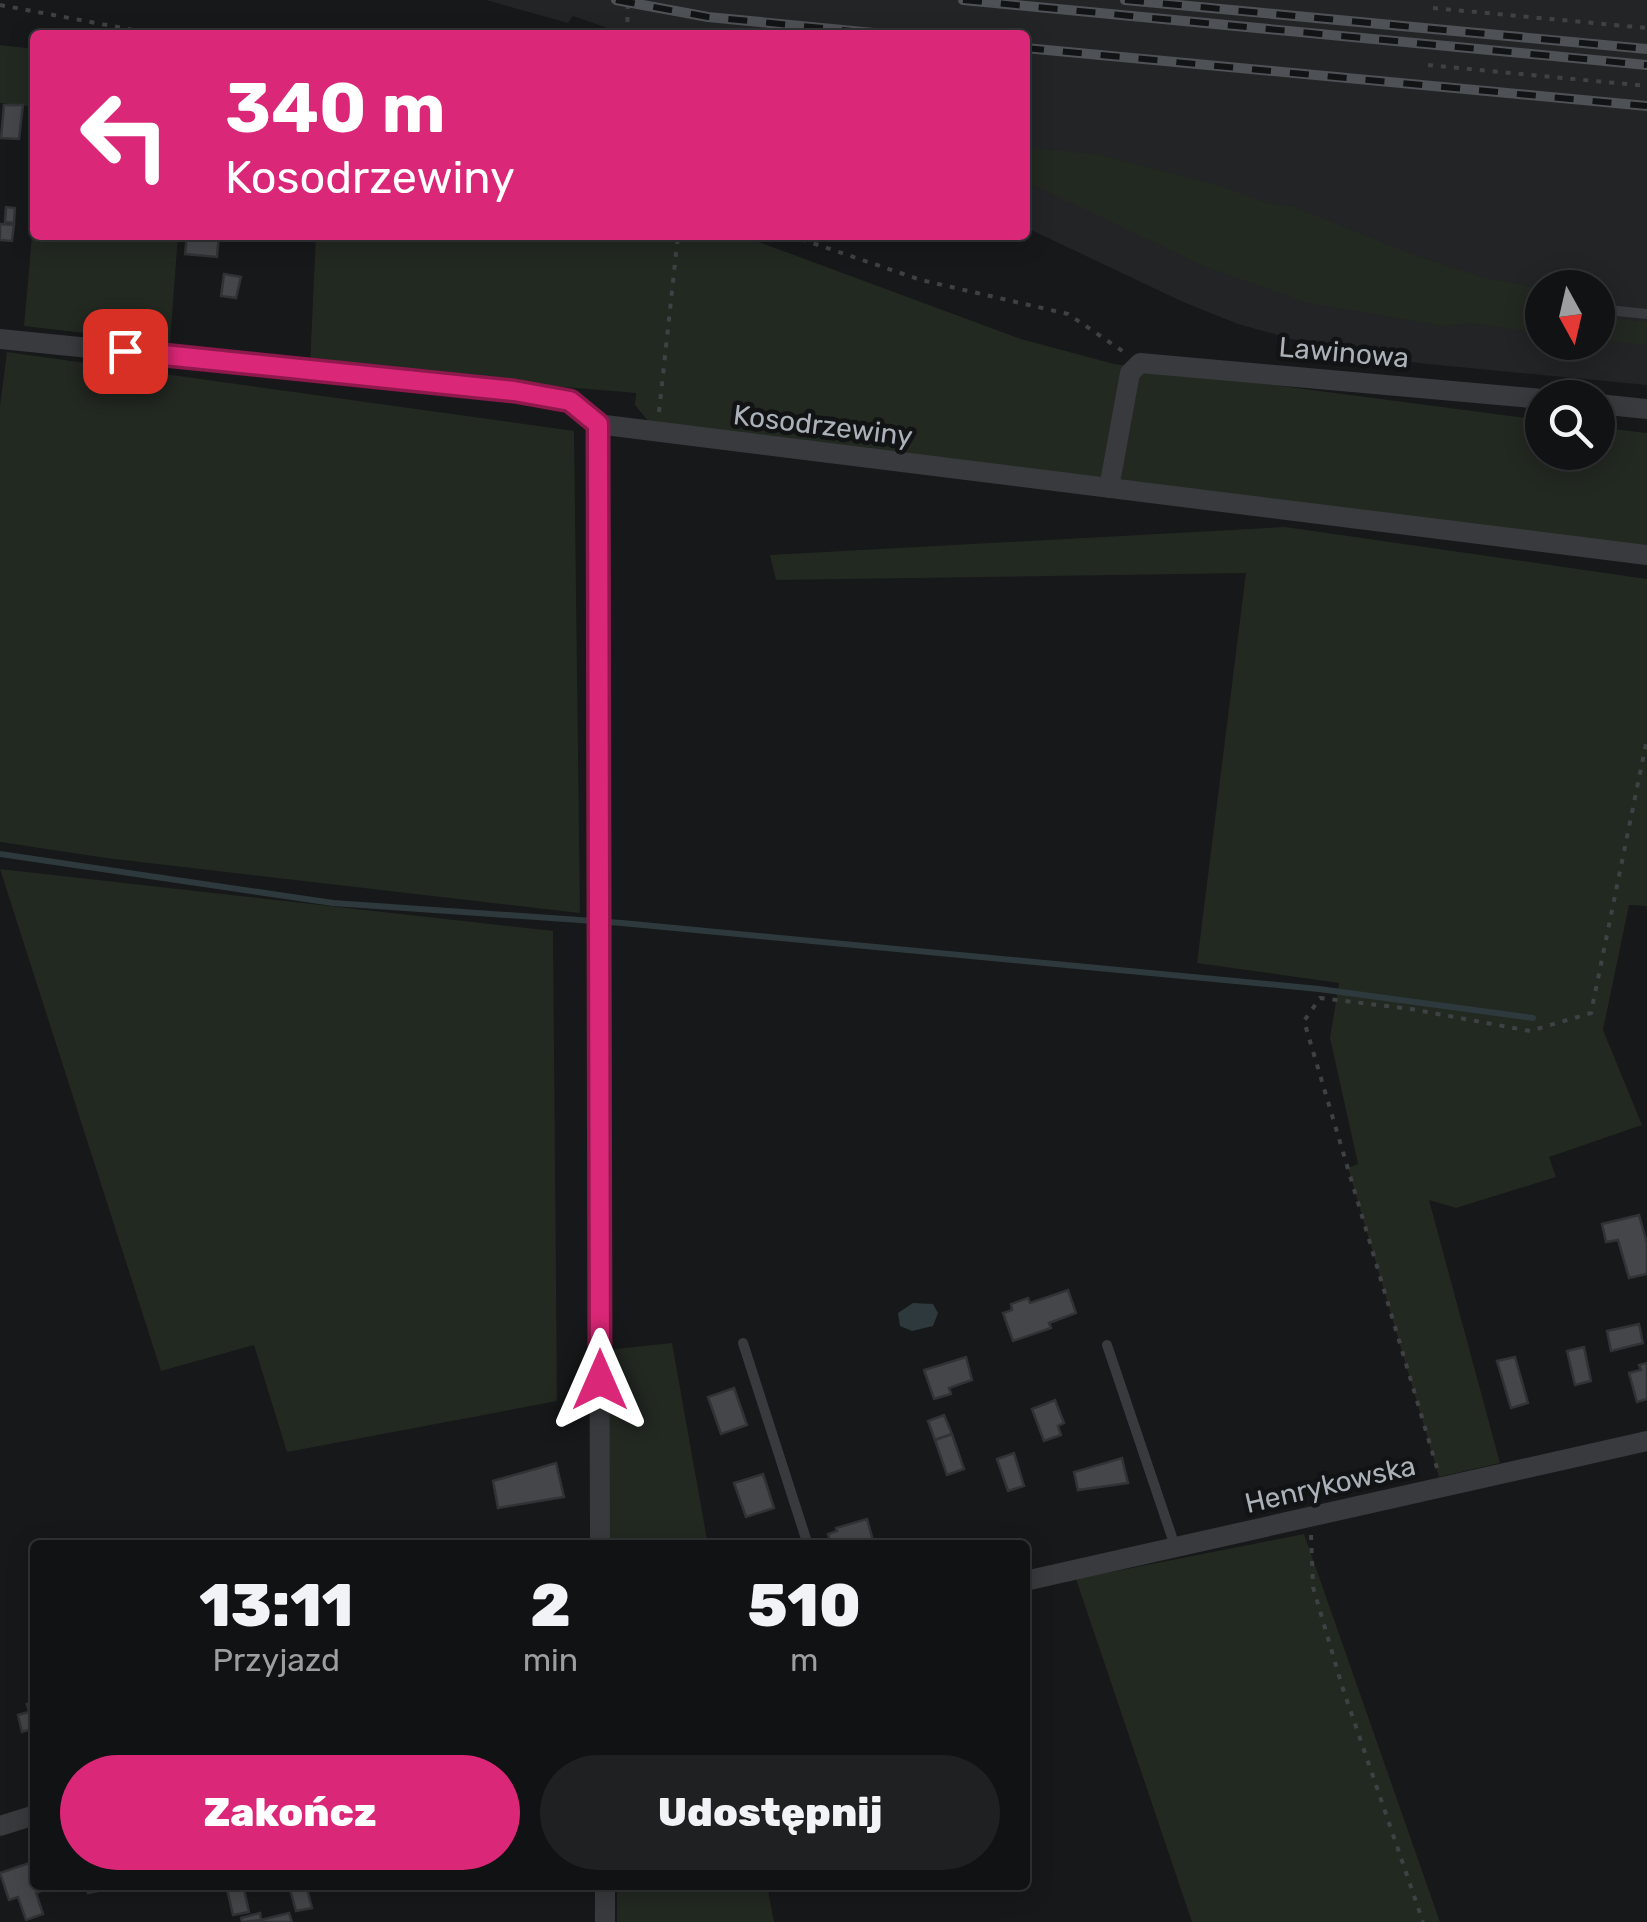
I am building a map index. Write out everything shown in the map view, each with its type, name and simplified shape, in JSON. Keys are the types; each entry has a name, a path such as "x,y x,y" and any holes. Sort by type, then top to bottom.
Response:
{"street":[{"name":"Kosodrzewiny","path":"0,338 514,391 570,401 598,424 1647,555"},
{"name":"Lawinowa","path":"1140,363 1525,397"},
{"path":"1108,488 1130,374 1140,363"},
{"path":"1615,406 1647,409"},
{"path":"598,424 600,1540"},
{"name":"Henrykowska","path":"1030,1580 1647,1440"},
{"path":"0,1826 30,1817"},
{"path":"604,1922 605,1890"}],"lane":[{"path":"1615,311 1647,314"},
{"path":"743,1343 806,1540"},
{"path":"1107,1345 1175,1547"}],"path":[{"path":"627,30 628,0"},
{"path":"0,5 133,30"},
{"path":"1433,8 1647,28"},
{"path":"1428,65 1647,86"},
{"path":"657,432 677,240"},
{"path":"804,240 921,280 1068,314 1140,363"},
{"path":"1442,1487 1304,1021 1320,998 1411,1009 1530,1032 1590,1013 1647,739"},
{"path":"1312,1516 1312,1587 1423,1922"}],"shaded area":[{"path":"486,0 1647,0 1647,385 1361,356 1296,340 1238,324 1183,302 1030,229 1030,30 613,30 573,16 568,23"},
{"path":"0,45 30,48 28,106 0,103"},
{"path":"1030,148 1100,155 1224,187 1266,203 1294,207 1481,277 1525,286 1525,331 1470,323 1442,326 1305,302 1206,267 1030,183"},
{"path":"32,240 178,240 170,343 24,326"},
{"path":"316,240 754,240 1021,339 1114,364 1525,418 1525,470 1615,470 1615,429 1647,433 1647,555 657,432 635,405 636,393 310,366"},
{"path":"1615,319 1647,322 1647,345 1615,342"},
{"path":"7,352 574,431 580,913 106,858 0,842 0,406"},
{"path":"1285,527 1647,579 1647,906 1629,905 1603,1030 1642,1125 1549,1157 1556,1177 1456,1208 1429,1200 1500,1463 1439,1477 1348,1168 1358,1164 1330,1038 1339,983 1197,963 1246,573 776,580 770,555"},
{"path":"0,869 553,931 557,1401 287,1452 254,1345 161,1371"},
{"path":"913,1303 933,1304 938,1313 933,1326 912,1331 900,1326 898,1313"},
{"path":"672,1343 707,1540 610,1540 606,1350"},
{"path":"1304,1534 1440,1922 1192,1922 1076,1579"},
{"path":"617,1890 768,1890 774,1922 617,1922"}],"building":[{"path":"4,105 23,105 19,139 1,138"},
{"path":"6,207 15,208 14,223 5,222"},
{"path":"0,224 14,225 12,241 0,240"},
{"path":"186,240 219,240 217,257 185,254"},
{"path":"224,274 241,277 236,298 221,296"},
{"path":"1639,1215 1647,1243 1647,1274 1629,1278 1618,1240 1606,1242 1602,1224"},
{"path":"1068,1290 1076,1313 1049,1323 1051,1328 1013,1341 1003,1313 1012,1310 1011,1304 1028,1298 1030,1303"},
{"path":"1639,1324 1643,1343 1611,1351 1607,1331"},
{"path":"1584,1347 1591,1381 1575,1385 1567,1351"},
{"path":"966,1357 972,1380 949,1388 951,1394 934,1399 924,1370"},
{"path":"1515,1357 1528,1403 1511,1408 1497,1361"},
{"path":"1647,1363 1647,1399 1637,1402 1629,1373 1641,1370 1639,1365"},
{"path":"734,1388 747,1425 721,1434 708,1397"},
{"path":"1055,1400 1064,1423 1058,1426 1061,1435 1044,1441 1032,1409"},
{"path":"944,1415 952,1434 935,1440 928,1421"},
{"path":"952,1434 964,1469 947,1475 935,1440"},
{"path":"1014,1453 1024,1486 1008,1491 997,1459"},
{"path":"1122,1458 1128,1483 1078,1490 1074,1472"},
{"path":"556,1463 564,1497 498,1508 493,1481"},
{"path":"763,1474 774,1508 746,1517 734,1483"},
{"path":"867,1519 873,1540 830,1540 828,1534"},
{"path":"30,1703 30,1730 22,1732 18,1715 29,1712"},
{"path":"30,1863 30,1890 44,1890 36,1893 43,1914 26,1920 18,1897 9,1900 0,1873"},
{"path":"227,1890 244,1890 249,1912 233,1915"},
{"path":"290,1890 307,1890 312,1908 296,1911"},
{"path":"260,1913 261,1920 242,1922 241,1918"},
{"path":"289,1913 292,1922 254,1922 261,1920"}],"waterway":[{"path":"0,854 333,903 622,923 1319,989 1533,1018"}],"railway":[{"path":"616,0 708,17 843,30"},
{"path":"963,0 1647,65"},
{"path":"1125,0 1647,49"},
{"path":"1030,48 1647,106"}],"route":[{"path":"125,351 514,391 570,401 598,424 600,1380"}]}
